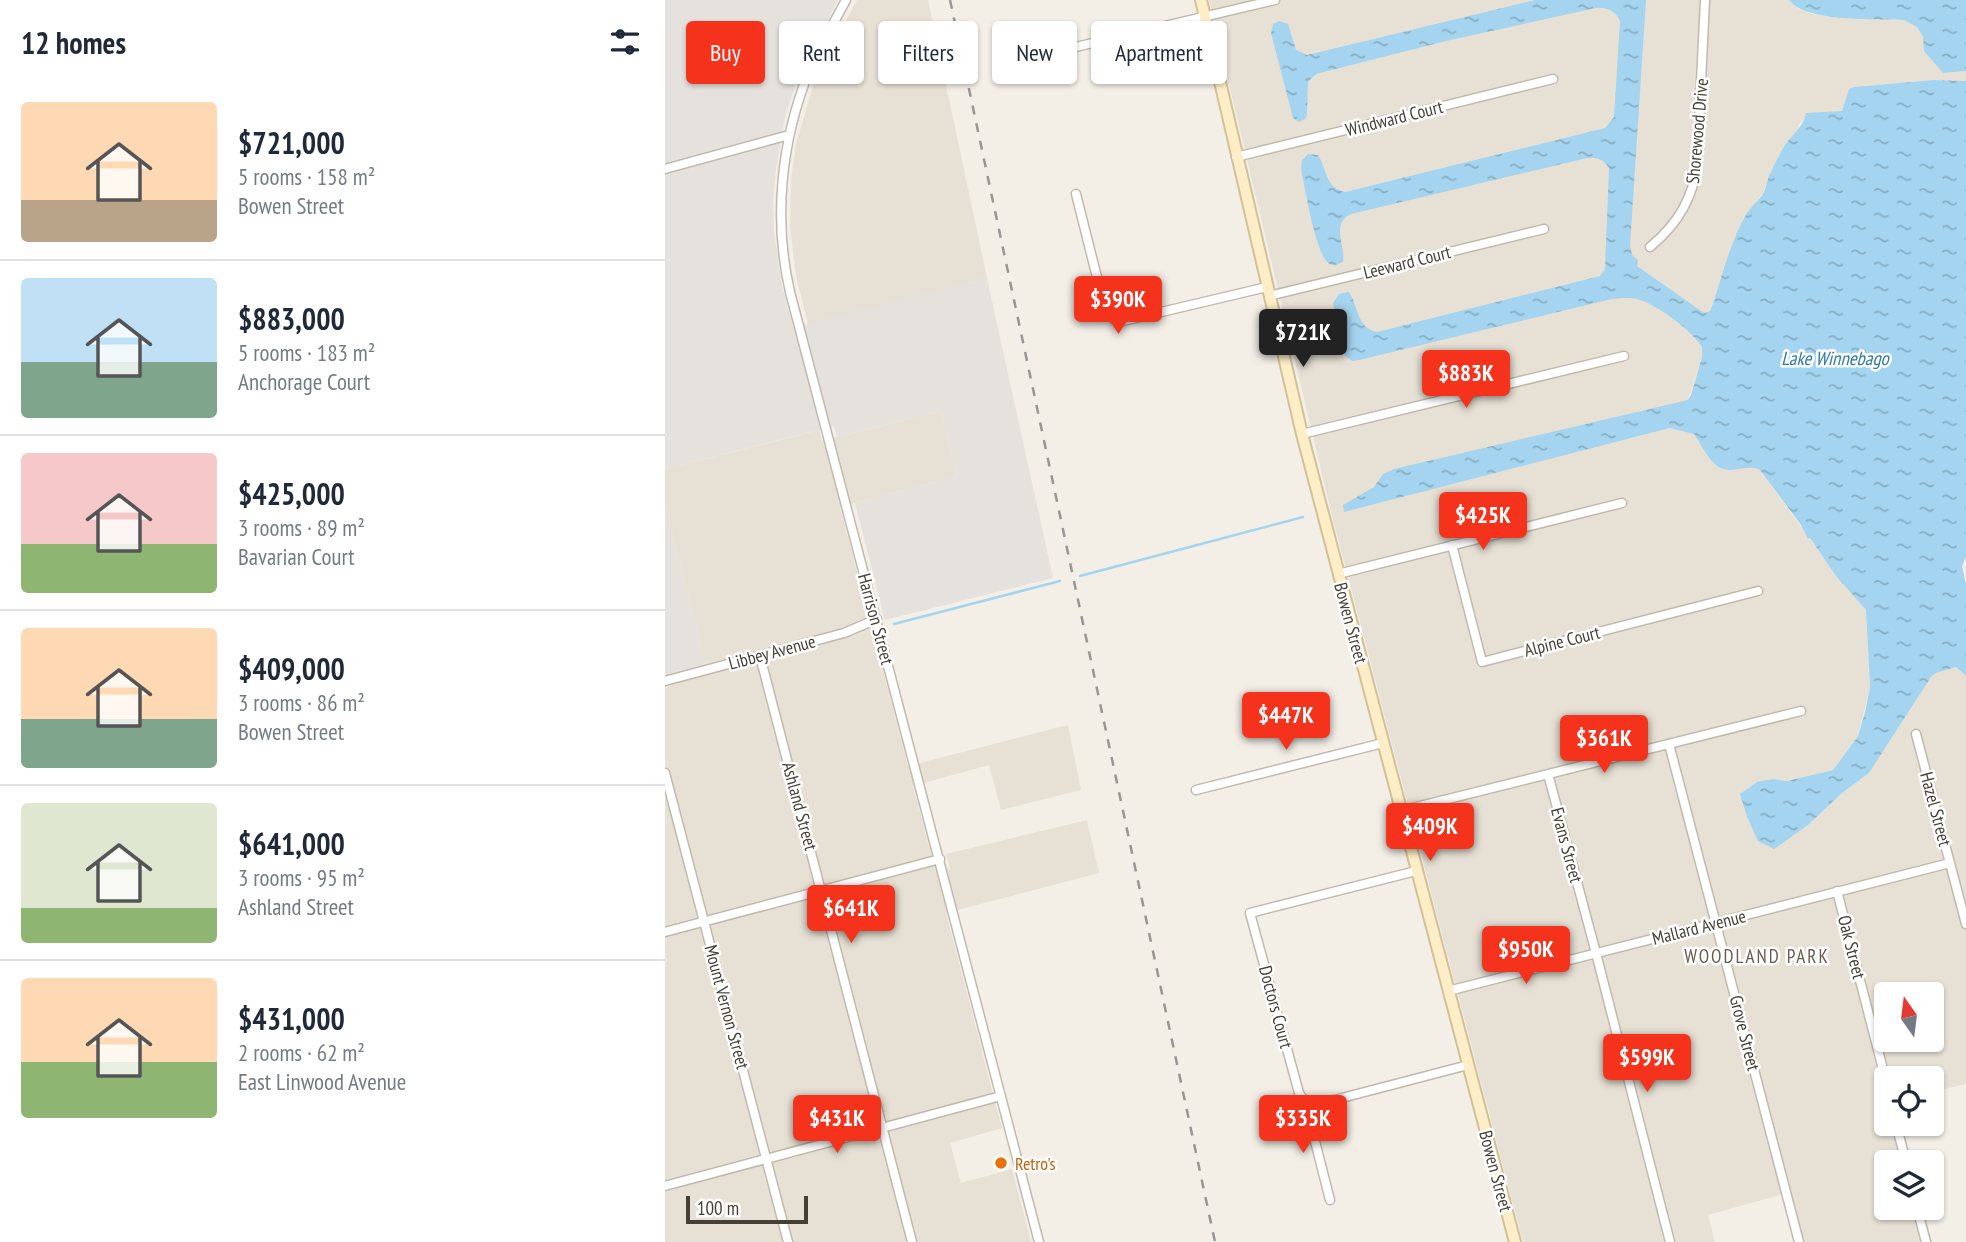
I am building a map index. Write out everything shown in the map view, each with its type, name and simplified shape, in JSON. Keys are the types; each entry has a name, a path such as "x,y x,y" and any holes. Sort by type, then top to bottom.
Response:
{"main road":[{"name":"Bowen Street","path":"1201,0 1302,434 1515,1242"}],"street":[{"name":"Harrison Street","path":"846,0 810,69 789,135 781,208 782,243 788,283 1039,1242"},
{"path":"1077,47 1275,0"},
{"name":"Shorewood Drive","path":"1650,247 1672,226 1695,183 1705,0"},
{"name":"Windward Court","path":"1236,157 1553,79"},
{"path":"665,169 789,135"},
{"name":"Leeward Court","path":"1076,194 1105,309 1108,315 1119,322 1268,292 1544,229"},
{"path":"1302,434 1624,356"},
{"path":"1338,574 1622,503"},
{"name":"Alpine Court","path":"1452,545 1482,662 1758,591"},
{"name":"Libbey Avenue","path":"665,681 844,633 877,620"},
{"name":"Ashland Street","path":"760,656 912,1242"},
{"path":"1401,811 1801,711"},
{"name":"Hazel Street","path":"1916,734 1966,924"},
{"path":"1196,790 1383,743"},
{"name":"Grove Street","path":"1669,744 1799,1242"},
{"name":"Mount Vernon Street","path":"665,773 788,1242"},
{"name":"Evans Street","path":"1548,774 1670,1242"},
{"path":"665,932 940,859"},
{"name":"Mallard Avenue","path":"1448,991 1950,863"},
{"name":"Doctors Court","path":"1305,1102 1299,1093 1250,913 1416,871"},
{"name":"Oak Street","path":"1837,891 1882,1066"},
{"path":"1305,1102 1315,1105 1468,1065"},
{"path":"665,1186 1001,1096"},
{"path":"1305,1102 1330,1200"},
{"path":"1920,1220 1926,1242"}],"shaded area":[{"path":"665,0 838,0 827,21 779,21 779,84 796,84 784,121 776,170 774,231 782,286 793,327 987,278 1053,578 885,620 855,503 957,476 940,411 837,437 834,426 665,469"},
{"path":"857,0 928,0 932,21 878,21 878,84 946,84 987,278 808,324 796,276 790,227 791,179 796,144 813,84 864,84 864,21 846,21"},
{"path":"1209,0 1789,0 1797,8 1812,14 1904,20 1917,27 1942,72 1966,71 1966,81 1934,80 1868,86 1845,103 1842,111 1811,114 1800,123 1796,133 1784,146 1763,193 1748,212 1733,244 1710,311 1702,357 1688,400 1694,434 1714,463 1725,470 1753,466 1760,470 1836,575 1866,610 1870,687 1858,736 1833,770 1787,781 1773,779 1747,817 1749,821 1808,825 1842,793 1869,773 1931,677 1956,667 1966,676 1966,1084 1944,1089 1944,1066 1874,1066 1874,1136 1905,1136 1909,1150 1874,1150 1874,1220 1926,1220 1932,1242 1804,1242 1791,1192 1708,1215 1715,1242 1523,1242 1332,516 1227,76 1227,21 1214,21"},
{"path":"940,411 957,476 840,507 908,766 1068,725 1081,790 1001,810 989,765 913,786 936,873 950,869 946,854 1087,820 1099,873 946,913 1002,1128 950,1143 961,1183 1012,1169 1031,1242 665,1242 665,685 708,673 665,505 665,469 819,430 822,441"},
{"path":"665,505 706,665 665,676"}],"water":[{"name":"Lake Winnebago","path":"1535,0 1646,0 1630,246 1632,255 1638,260 1637,266 1704,313 1710,311 1741,223 1765,190 1783,148 1800,127 1806,113 1842,111 1849,89 1854,87 1934,80 1966,81 1966,556 1962,566 1966,585 1966,676 1956,667 1931,677 1869,773 1842,793 1808,825 1774,849 1758,841 1740,794 1757,782 1773,779 1787,781 1833,770 1858,736 1870,687 1866,610 1836,576 1760,470 1722,469 1710,459 1694,434 1670,428 1344,512 1343,505 1374,487 1383,474 1394,469 1688,400 1691,395 1702,357 1702,347 1691,334 1665,313 1633,298 1612,299 1359,360 1352,361 1345,356 1333,303 1339,294 1349,292 1365,326 1377,332 1600,276 1605,269 1609,168 1598,159 1583,159 1351,214 1341,223 1340,229 1343,262 1334,265 1328,263 1319,247 1301,168 1302,160 1308,154 1318,155 1330,182 1338,190 1345,192 1605,128 1614,117 1620,21 1610,10 1596,8 1446,41 1316,74 1308,82 1307,115 1299,122 1293,118 1271,33 1273,24 1279,21 1288,24 1296,50 1307,55"},
{"path":"1789,0 1966,0 1966,71 1943,73 1924,51 1923,37 1917,27 1904,20 1825,16 1797,7"}],"waterway":[{"path":"1080,576 1303,517"},
{"path":"894,624 1060,581"}],"railway":[{"path":"950,0 1215,1242"}],"place":[{"name":"Retro's","path":"1001,1163"}],"district":[{"name":"WOODLAND PARK","path":"1757,956"}]}
